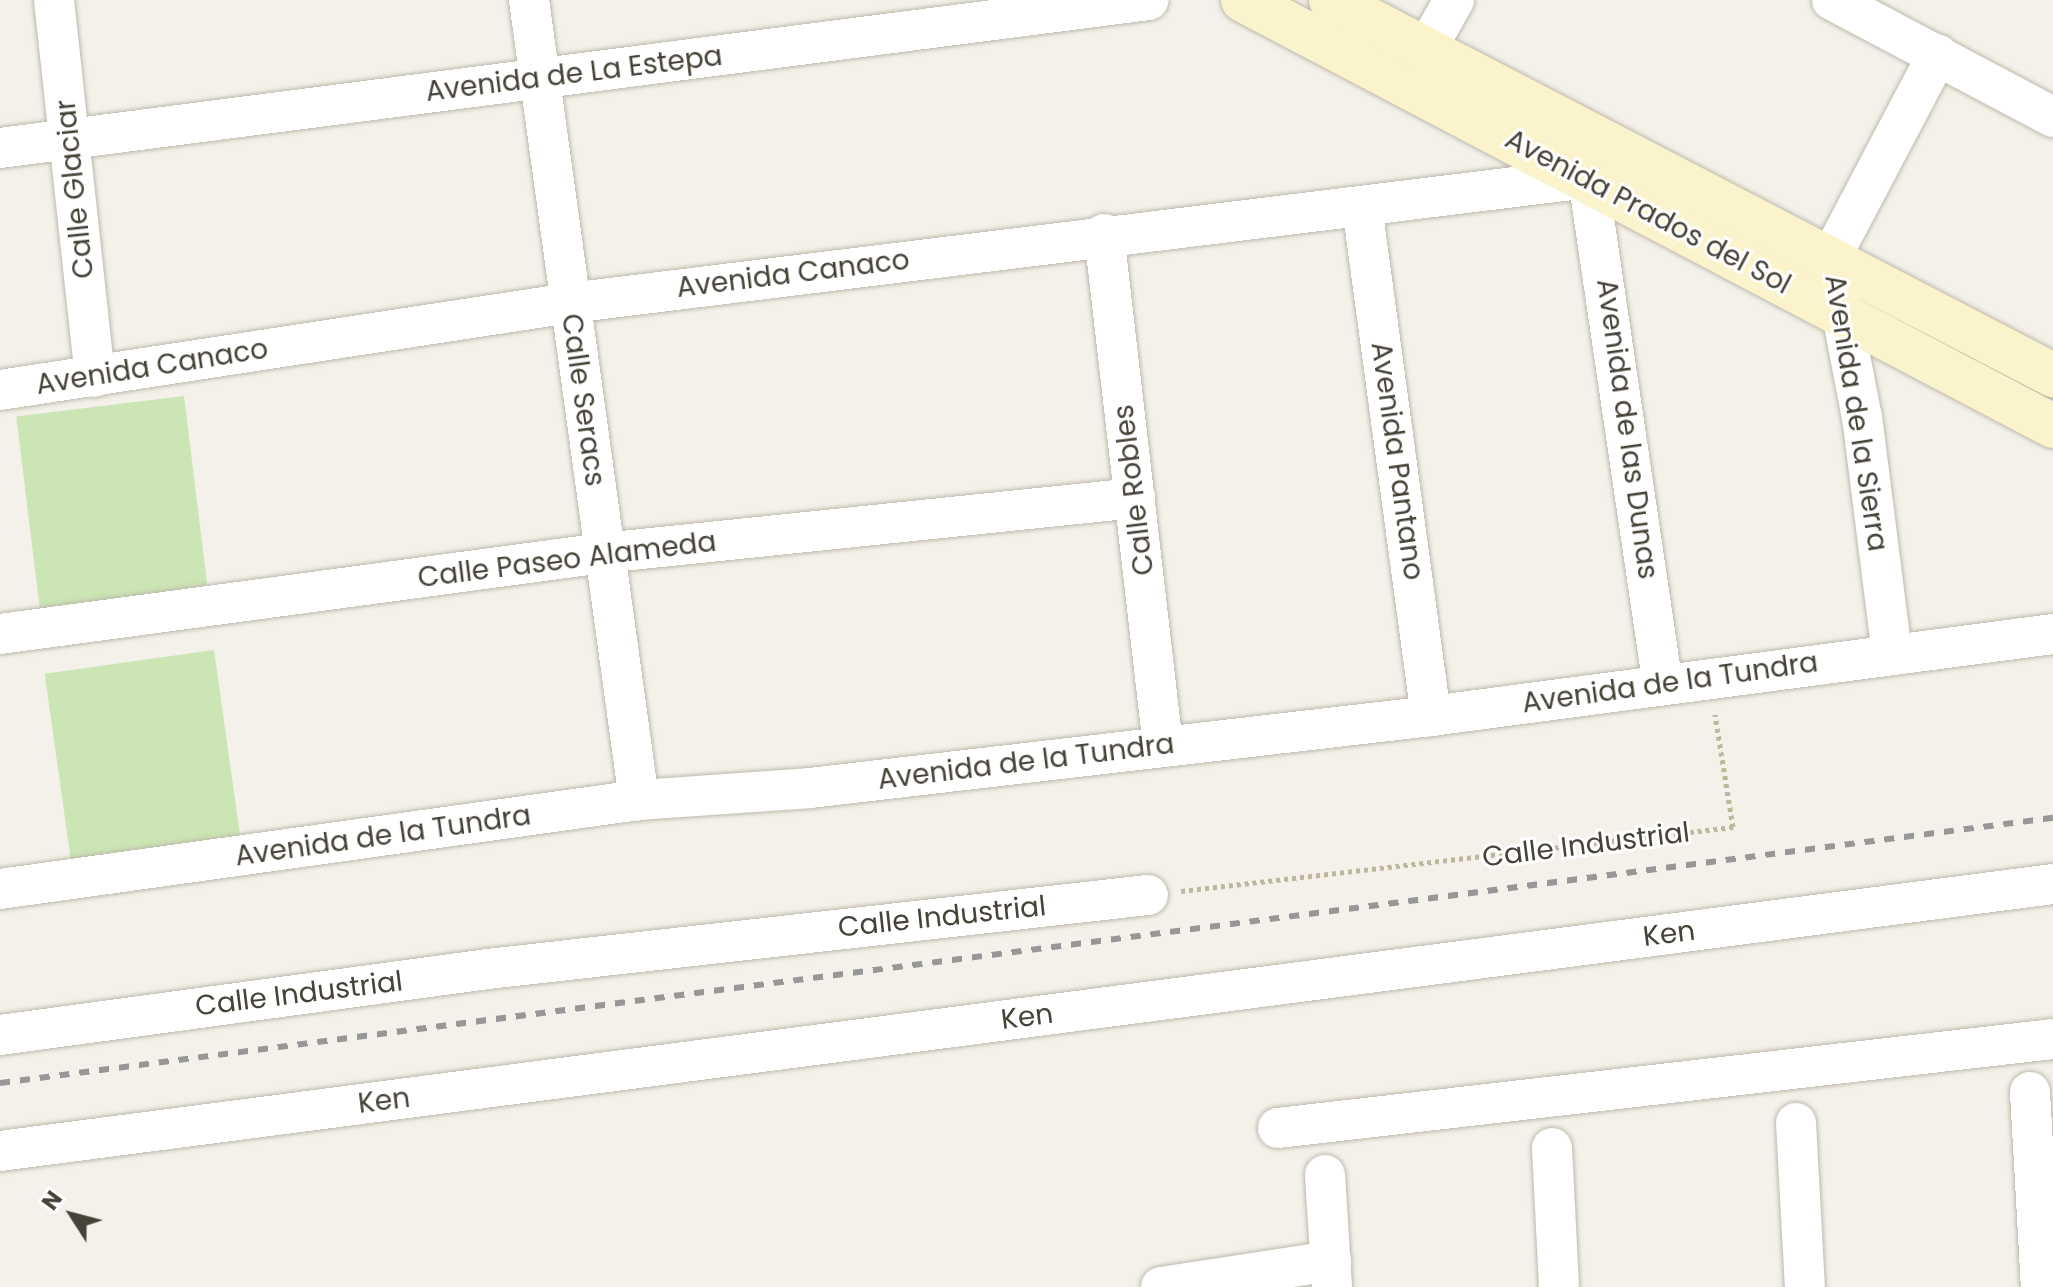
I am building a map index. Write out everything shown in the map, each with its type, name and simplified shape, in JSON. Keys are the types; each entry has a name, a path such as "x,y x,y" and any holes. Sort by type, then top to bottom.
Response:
{"street":[{"name":"Calle Glaciar","path":"54,0 95,377"},
{"name":"Calle Seracs","path":"529,0 639,800"},
{"name":"Avenida de La Estepa","path":"0,148 1149,0"},
{"name":"Avenida Prados del Sol","path":"1243,0 1600,162 1831,257 2053,375"},
{"name":"Avenida Prados del Sol","path":"1331,0 1427,48 1841,316 2053,426"},
{"path":"1427,48 1454,0"},
{"path":"1832,0 2053,117"},
{"name":"Avenida de la Sierra","path":"1892,654 1831,257 1938,54"},
{"name":"Avenida Canaco","path":"0,390 570,303 1104,234 1362,206 1600,162"},
{"name":"Avenida de las Dunas","path":"1600,162 1662,680"},
{"name":"Avenida Pantano","path":"1362,206 1431,716"},
{"name":"Calle Robles","path":"1104,234 1163,746"},
{"name":"Calle Paseo Alameda","path":"0,634 603,553 1135,498"},
{"name":"Avenida de la Tundra","path":"0,889 639,800 1431,716 1662,680 2053,634"},
{"name":"Ken","path":"0,1151 2053,884"},
{"name":"Calle Industrial","path":"0,1035 502,967 1148,895"},
{"path":"1278,1128 2053,1039"},
{"path":"2030,1092 2041,1287"},
{"path":"1796,1123 1805,1287"},
{"path":"1552,1148 1559,1287"},
{"path":"1161,1287 1331,1274 1325,1175"}],"path":[{"name":"Calle Industrial","path":"1148,895 1733,827 1709,675"}],"green space":[{"path":"184,396 208,591 40,611 16,417"},
{"path":"214,650 241,842 72,866 45,674"}],"railway":[{"path":"0,1083 2053,818"}]}
